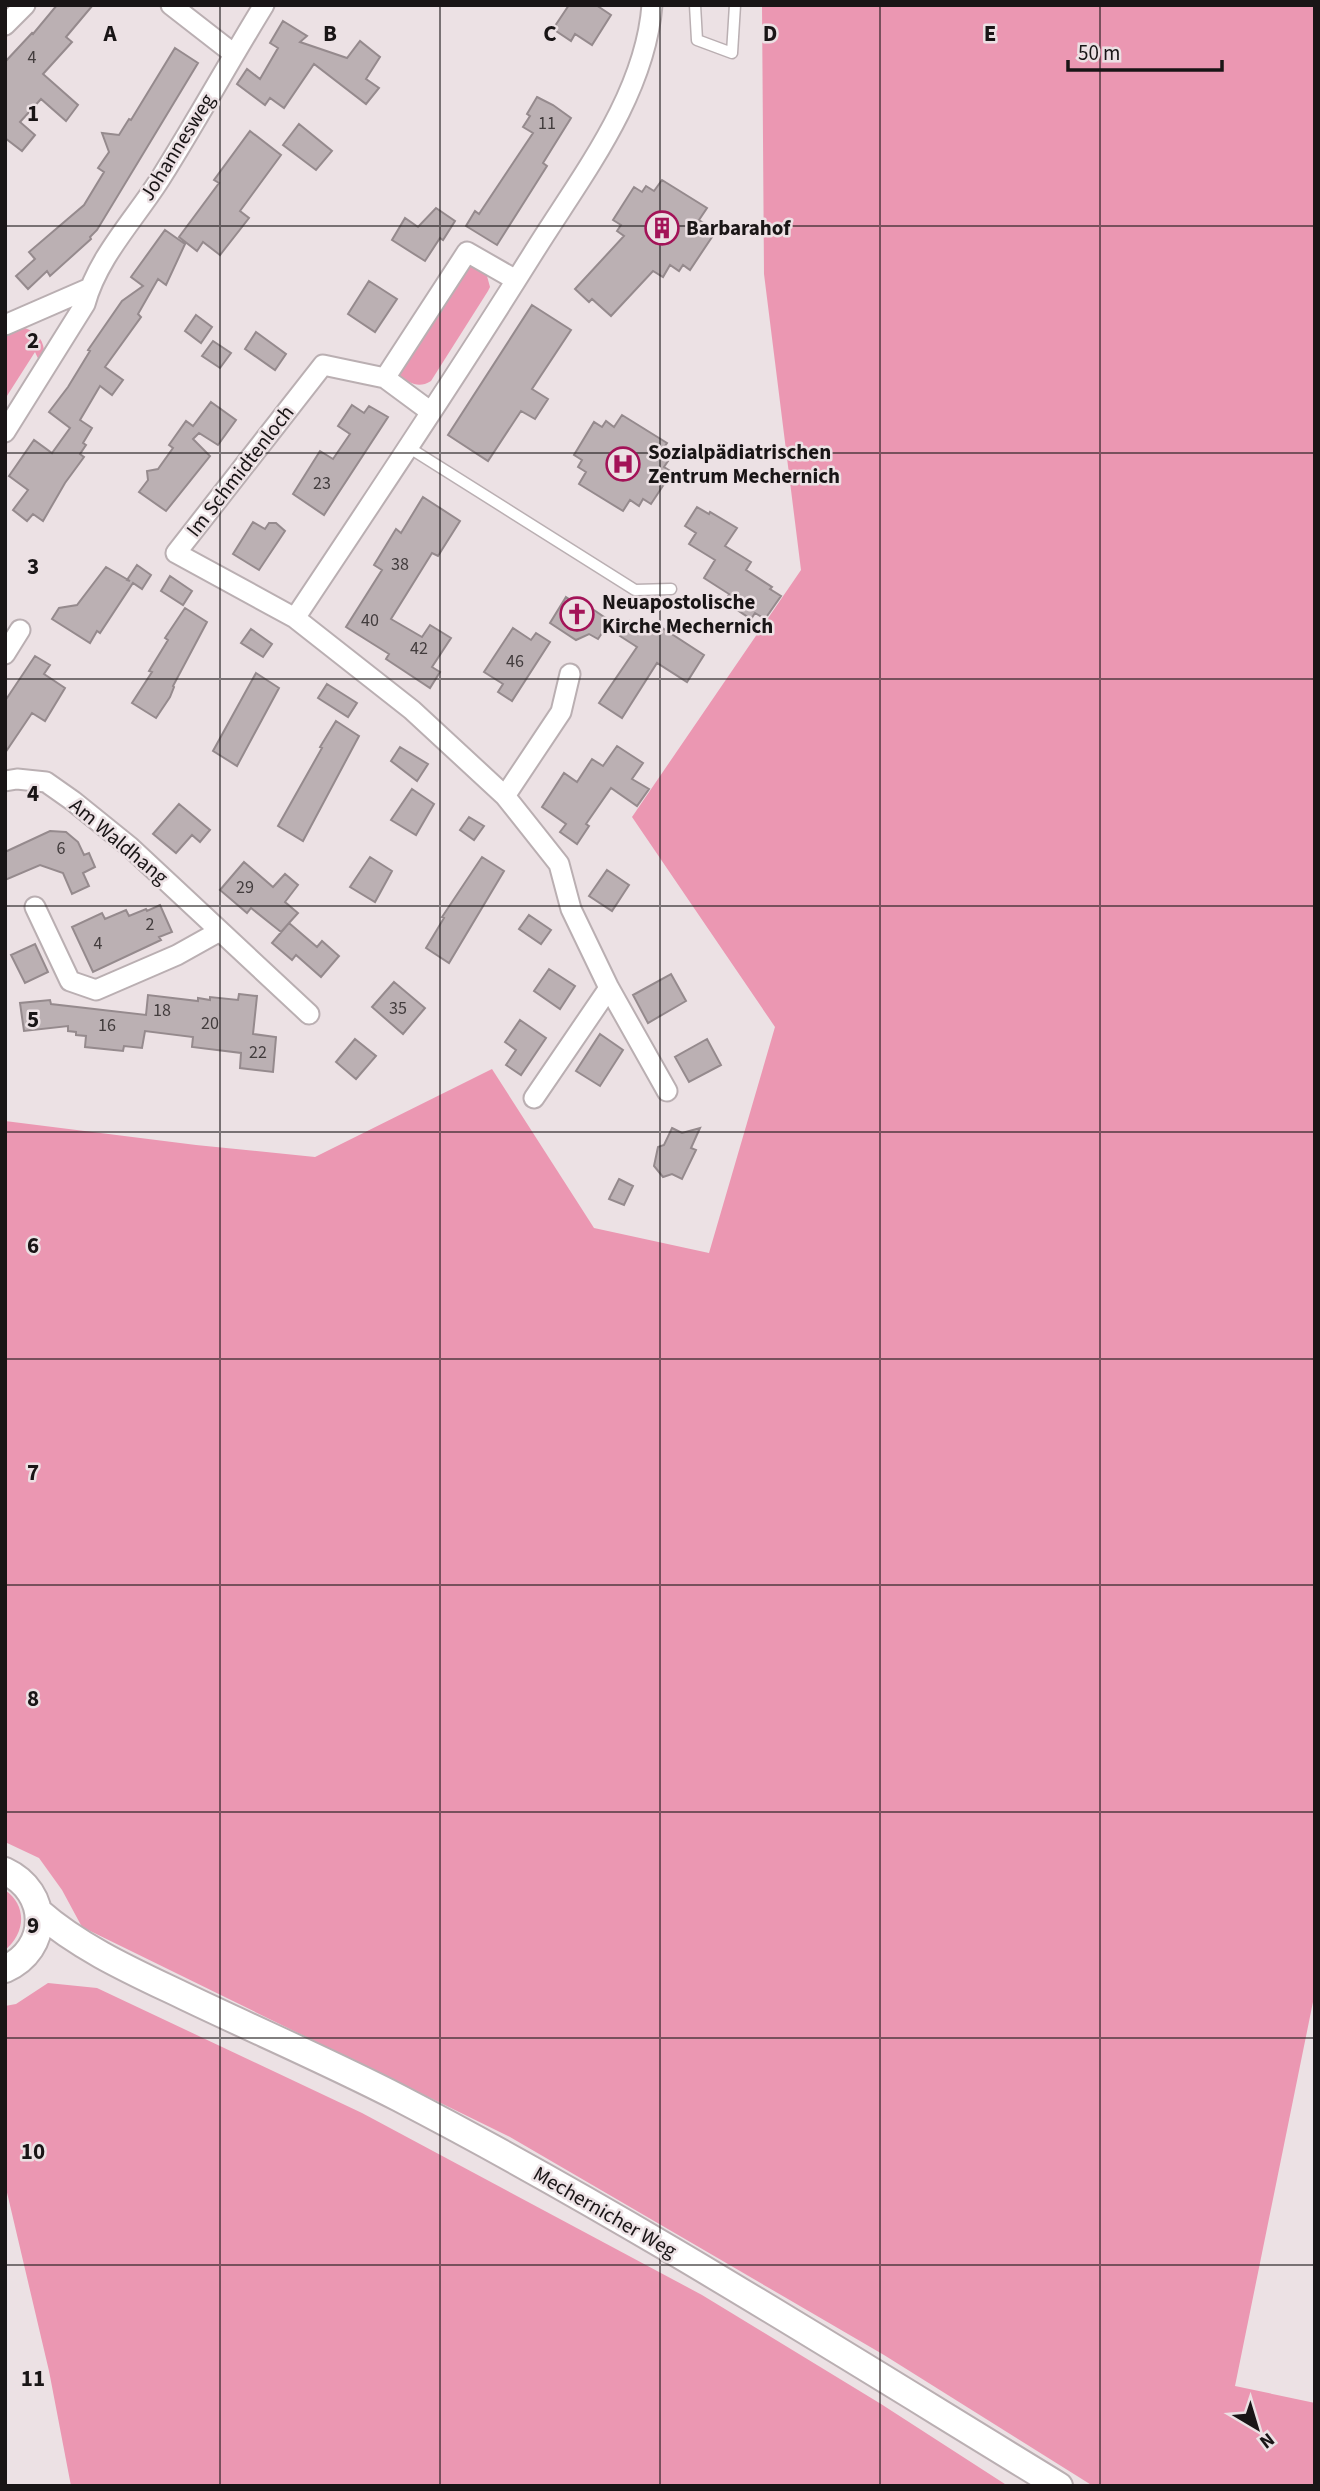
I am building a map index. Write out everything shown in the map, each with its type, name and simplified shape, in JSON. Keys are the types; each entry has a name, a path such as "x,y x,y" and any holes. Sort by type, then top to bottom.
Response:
{"street":[{"path":"5,25 25,5"},
{"path":"171,5 234,54"},
{"name":"Johannesweg","path":"5,432 85,304 90,288 131,218 161,179 264,5"},
{"path":"295,618 516,280 619,113 638,71 650,26 652,5"},
{"path":"385,378 467,252 516,280"},
{"path":"5,325 90,288"},
{"path":"41,310 53,312 60,317 63,340"},
{"name":"Im Schmidtenloch","path":"431,412 385,378 323,365 176,553 295,618 412,710 505,796 558,864 571,909 609,988 667,1091"},
{"path":"5,653 20,630"},
{"path":"505,796 561,712 570,674"},
{"name":"Am Waldhang","path":"5,781 18,779 46,782 74,800 130,846 309,1014"},
{"path":"35,907 70,981 96,990 177,955 220,932"},
{"path":"534,1098 609,988"},
{"path":"5,1871 22,1881 33,1895 39,1912 38,1932 31,1950 16,1964 5,1969"},
{"name":"Mechernicher Weg","path":"39,1912 57,1928 133,1972 396,2097 557,2182 784,2317 1059,2486"},
{"name":"Mechernicher Weg","path":"31,1950 60,1949 133,1972"}],"lane":[{"path":"695,5 697,40 732,53 735,5"},
{"path":"408,447 635,590 671,589"}],"shaded area":[{"path":"762,5 1315,5 1315,1992 1235,2386 1315,2403 1315,2486 1093,2486 884,2355 510,2137 82,1927 62,1890 39,1858 5,1842 5,1121 315,1157 492,1069 594,1228 709,1253 775,1027 632,817 801,570 764,274"},
{"path":"469,264 487,276 490,287 431,381 422,385 410,383 398,375"},
{"path":"25,328 42,343 42,367 35,352 5,399 5,331"},
{"path":"5,1890 18,1904 21,1920 17,1936 5,1950"},
{"path":"48,1983 97,1988 362,2113 702,2295 881,2404 1008,2486 71,2486 49,2371 5,2184 5,2006 16,2004"}],"building":[{"path":"57,5 93,5 66,37 72,42 43,74 78,105 66,121 41,99 20,122 35,135 22,151 5,138 5,62"},
{"path":"569,5 596,5 611,15 592,45 575,34 571,41 553,29"},
{"path":"283,21 307,36 300,42 347,58 360,41 380,57 366,79 379,88 366,104 314,64 284,108 270,98 265,105 237,84 247,69 260,79 278,48 270,43"},
{"path":"175,48 198,63 97,230 91,239 50,276 47,271 28,289 16,276 35,259 29,252 84,205 104,172 98,168 109,152 102,133 119,135"},
{"path":"537,97 571,118 543,163 547,166 497,245 466,226 475,211 479,214 533,133 523,127"},
{"path":"299,124 332,151 316,170 283,145"},
{"path":"250,131 281,155 240,211 249,218 220,255 203,242 197,251 179,237 219,183 214,180"},
{"name":"Barbarahof","path":"662,180 707,208 699,220 708,226 704,232 712,237 690,270 683,265 679,271 670,265 663,277 653,271 611,316 592,299 589,302 575,289 624,236 617,231 621,225 613,220 634,187 642,192 646,186 654,191"},
{"path":"436,208 455,221 425,261 392,240 405,218 418,227"},
{"path":"165,230 185,244 166,285 158,279 138,314 141,317 105,367 123,380 112,395 100,386 80,420 92,428 83,443 86,445 80,454 84,457 43,521 33,514 27,521 13,510 28,490 9,476 34,440 52,453 70,428 49,412 68,387 90,351 88,350 122,301 143,286 131,277"},
{"path":"369,281 397,299 375,332 348,314"},
{"path":"532,305 571,330 532,389 548,399 535,419 521,411 488,461 448,435"},
{"path":"196,315 212,327 201,343 185,331"},
{"path":"256,332 286,354 275,370 245,349"},
{"path":"213,341 231,353 220,368 202,356"},
{"path":"211,402 236,420 218,445 199,433 193,439 210,456 166,511 139,492 148,480 147,471 158,469 173,448 169,445 186,421 193,426"},
{"path":"352,405 364,413 369,406 388,417 324,515 293,494 320,451 333,459 350,434 338,426"},
{"name":"Sozialpädiatrischen Zentrum Mechernich","path":"622,415 667,443 659,455 668,461 664,467 672,472 651,504 643,499 639,506 630,500 623,511 579,484 586,472 578,467 582,460 574,455 594,422 602,427 606,421 614,427"},
{"path":"423,497 460,521 438,556 432,553 391,619 422,637 430,625 451,638 432,667 440,672 430,688 386,659 389,654 346,627 382,570 374,565 396,529 401,533"},
{"path":"697,507 737,528 725,546 751,562 746,570 781,596 765,619 755,613 751,619 725,602 729,594 704,578 715,560 689,544 696,533 685,526"},
{"path":"253,522 265,529 269,523 276,523 285,531 259,570 233,554"},
{"path":"137,565 151,575 142,589 133,583 100,633 97,631 90,643 52,619 59,608 77,605 106,567 127,579"},
{"path":"170,576 192,591 183,605 161,591"},
{"name":"Neuapostolische Kirche Mechernich","path":"566,597 583,608 585,604 610,621 598,639 589,634 576,640 550,623"},
{"path":"185,608 207,622 173,686 170,697 156,718 132,703 152,672 149,671 168,640 165,638"},
{"path":"630,621 647,632 653,622 704,655 687,682 657,663 622,718 599,703 637,647 620,636"},
{"path":"513,628 531,640 536,633 550,642 512,701 498,692 503,684 484,672"},
{"path":"251,629 272,644 263,657 241,643"},
{"path":"35,656 50,665 44,674 65,688 45,721 32,713 5,753 5,701"},
{"path":"256,673 279,688 237,766 213,751"},
{"path":"327,684 357,703 348,717 318,698"},
{"path":"336,721 359,736 303,841 278,826"},
{"path":"617,746 643,763 632,779 649,789 637,806 611,788 586,824 589,826 577,844 560,832 566,824 542,807 564,773 577,782 592,759 603,766"},
{"path":"400,747 428,764 417,781 391,761"},
{"path":"412,789 434,804 416,835 391,820"},
{"path":"179,804 210,830 200,842 192,835 176,853 153,834"},
{"path":"469,817 484,826 474,840 460,830"},
{"path":"50,831 66,832 78,842 84,855 89,853 95,867 83,873 89,886 72,894 63,873 40,865 5,880 5,852"},
{"path":"370,857 392,871 375,902 350,887"},
{"path":"482,857 504,871 449,963 426,948 444,918 442,917"},
{"path":"244,862 273,887 285,874 298,885 285,902 298,913 281,932 251,908 247,913 220,890"},
{"path":"607,870 629,885 612,911 589,896"},
{"path":"160,905 172,932 159,937 161,940 93,972 72,927 102,913 105,919 126,910 129,916"},
{"path":"529,915 551,930 541,944 519,929"},
{"path":"289,923 317,947 322,941 339,956 321,977 296,955 292,960 272,943"},
{"path":"35,944 48,972 25,983 11,955"},
{"path":"549,969 575,986 560,1009 534,991"},
{"path":"671,974 686,1001 648,1023 633,995"},
{"path":"394,982 425,1008 403,1034 372,1007"},
{"path":"239,994 257,996 253,1034 276,1037 273,1072 240,1068 241,1053 192,1047 193,1037 145,1031 142,1048 124,1046 123,1051 85,1047 86,1036 68,1031 68,1026 24,1031 20,1003 50,1000 51,1004 146,1015 148,995 198,1001 198,998 210,1000 210,997 238,1000"},
{"path":"520,1020 546,1038 521,1075 506,1065 516,1050 505,1042"},
{"path":"600,1034 623,1050 600,1086 576,1071"},
{"path":"355,1039 376,1056 356,1079 336,1062"},
{"path":"707,1039 721,1065 689,1082 675,1057"},
{"path":"672,1128 682,1133 700,1128 691,1148 696,1150 682,1179 672,1174 663,1177 654,1166 658,1147 664,1145"},
{"path":"619,1179 633,1186 624,1205 609,1199"}],"place":[{"name":"Barbarahof","path":"662,228"},
{"name":"Sozialpädiatrischen Zentrum Mechernich","path":"623,464"},
{"name":"Neuapostolische Kirche Mechernich","path":"577,614"}]}
